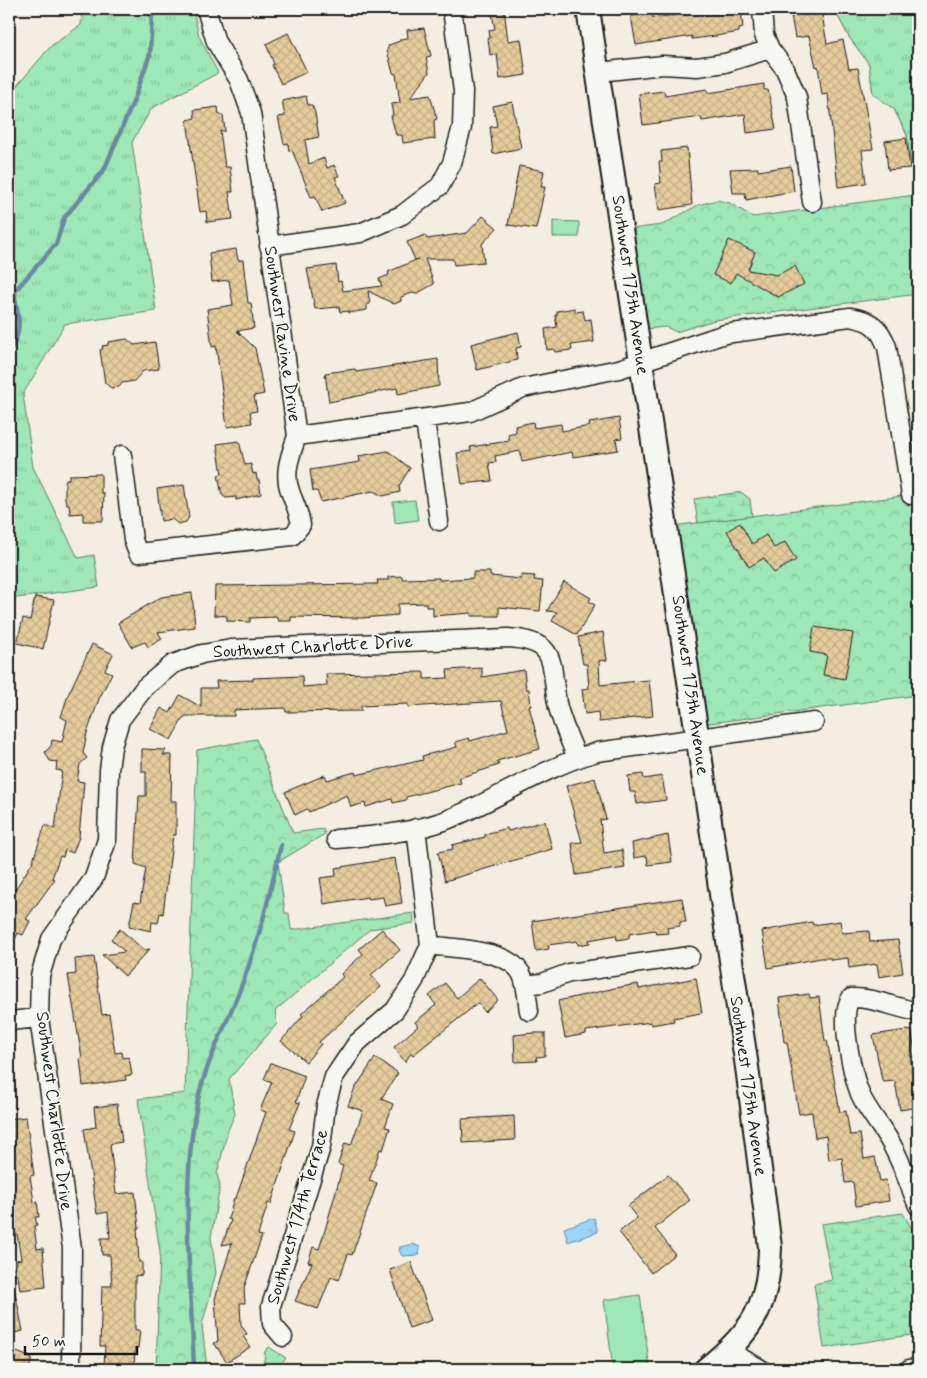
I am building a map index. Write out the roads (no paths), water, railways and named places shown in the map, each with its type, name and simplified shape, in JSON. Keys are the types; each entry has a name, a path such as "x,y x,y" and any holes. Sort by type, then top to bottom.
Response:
{"main road":[{"name":"Southwest 175th Avenue","path":"588,9 599,72 747,1068 770,1247 770,1270 765,1296 754,1320 727,1350 706,1369"}],"street":[{"name":"Southwest Ravine Drive","path":"206,9 216,42 239,80 251,113 297,436 424,420 470,412 523,388 619,369 725,334 748,329 850,317 868,320 875,325 887,347 911,495"},
{"path":"270,246 360,233 402,215 440,186 452,163 462,127 463,90 452,9"},
{"path":"762,9 764,35 770,49 785,69 797,97 812,202"},
{"path":"599,72 663,65 697,67 716,64 770,49"},
{"path":"424,420 439,521"},
{"path":"122,455 132,540 138,553 292,536 301,525 299,510 290,492 286,473 297,436"},
{"name":"Southwest Charlotte Drive","path":"71,1369 72,1248 39,1018 40,976 51,939 94,878 107,840 109,770 112,747 120,720 145,687 173,664 202,654 231,649 508,638 528,639 539,644 551,660 558,705 577,758"},
{"path":"336,839 416,828 445,820 577,758 610,749 814,722"},
{"path":"416,828 430,946 497,955 512,964 520,973 525,985 529,1011"},
{"name":"Southwest 174th Terrace","path":"284,1337 272,1324 271,1306 321,1147 326,1106 334,1077 357,1043 395,1010 414,982 430,946"},
{"path":"525,985 542,983 569,973 690,956"},
{"path":"918,1012 864,997 851,998 847,1003 845,1016 853,1072 860,1095 894,1149 918,1206"},
{"path":"9,1021 39,1018"},
{"path":"727,1350 761,1369"},
{"path":"909,1369 918,1368"}],"water":[{"path":"594,1218 598,1232 568,1242 564,1228"},
{"path":"413,1244 420,1247 419,1255 402,1256 399,1250 400,1247"}],"waterway":[{"path":"9,351 17,337 19,323 14,292 56,244 64,218 104,170 134,100 150,54 152,16 148,9"},
{"path":"194,1369 188,1203 189,1170 197,1104 210,1059 241,987 259,935 281,845"}]}
